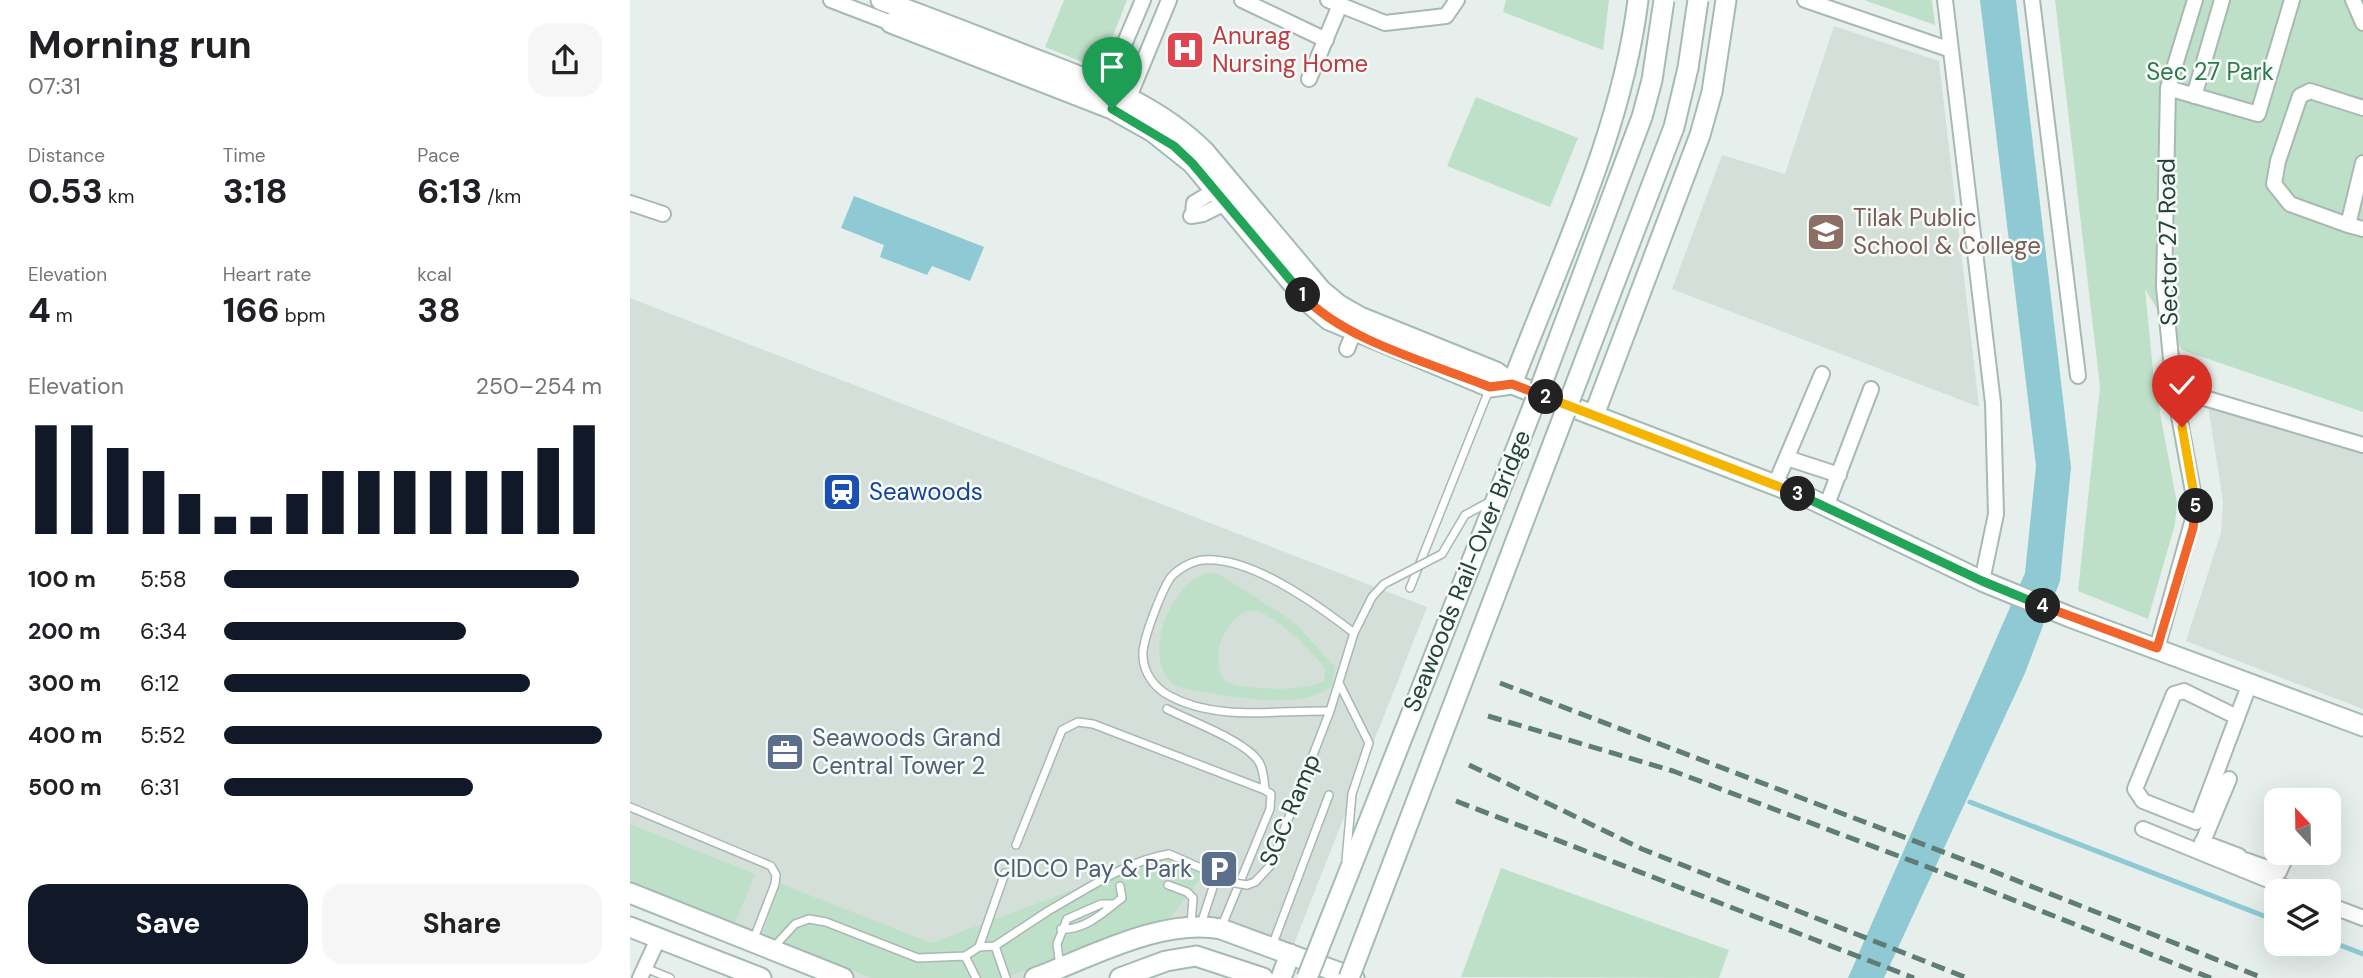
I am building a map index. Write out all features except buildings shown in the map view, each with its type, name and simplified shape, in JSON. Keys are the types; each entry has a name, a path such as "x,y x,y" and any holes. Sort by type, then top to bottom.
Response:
{"main road":[{"path":"881,0 891,23 1112,109 1174,146 1308,302 1350,341 1490,387 1512,384"},
{"path":"881,0 910,5 1129,97 1186,133 1321,290 1360,317 1496,372 1512,384 1775,485 1986,582 2070,617 2363,726"},
{"path":"1512,384 1617,109 1630,57 1638,0"},
{"name":"Seawoods Rail-Over Bridge","path":"1307,978 1642,117 1654,71 1664,0"},
{"name":"Seawoods Rail-Over Bridge","path":"1351,978 1674,127 1688,68 1698,0"},
{"path":"1594,415 1700,135 1712,92 1726,0"},
{"path":"891,23 910,5"},
{"path":"630,893 755,937 771,950 843,978"},
{"path":"1035,978 1155,933 1196,926 1221,929 1351,978"},
{"path":"630,927 761,978"},
{"path":"1281,978 1290,954"},
{"path":"1121,978 1166,961 1196,956 1263,978"}],"street":[{"path":"831,0 891,23"},
{"path":"862,12 881,0"},
{"path":"1143,0 1106,87 1112,109 1129,97 1169,0"},
{"path":"1242,0 1325,40"},
{"path":"1310,79 1325,40 1334,3 1385,23 1446,16 1457,0"},
{"path":"1805,0 1951,50"},
{"path":"1945,0 1993,403 1996,514 1986,582"},
{"path":"2032,0 2078,376"},
{"name":"Sector 27 Road","path":"2157,648 2196,508 2174,389 2164,287 2168,88 2195,0"},
{"path":"2194,96 2222,0"},
{"path":"2168,88 2258,114 2292,0"},
{"path":"2353,0 2363,23"},
{"path":"2363,108 2310,91 2300,96 2278,161 2274,184 2290,204 2363,229"},
{"path":"2348,225 2363,163"},
{"path":"1192,215 1203,214 1219,197"},
{"path":"630,203 663,214"},
{"path":"1775,485 1822,374"},
{"path":"1826,507 1871,389"},
{"path":"2174,389 2363,445"},
{"path":"1787,458 1839,475"},
{"path":"2237,717 2184,691 2174,694 2135,789 2137,794 2143,801 2196,822 2237,717 2250,683"},
{"path":"2200,847 2229,779"},
{"path":"2143,829 2219,854 2273,879"},
{"path":"2219,854 2242,858 2260,872 2279,872 2282,865"},
{"path":"2341,908 2361,913"},
{"path":"642,973 658,939"}],"lane":[{"path":"1410,588 1490,387"},
{"path":"1344,878 1352,794 1369,743 1339,682 1354,633 1372,597 1384,584 1442,554 1465,514 1495,499"},
{"path":"1330,710 1231,712 1180,701 1153,685 1146,672 1143,648 1169,579 1189,564 1203,560 1257,571 1313,601 1354,633"},
{"name":"SGC Ramp","path":"979,947 995,946 1048,911 1132,865 1169,854 1235,883 1255,882 1270,866 1339,682"},
{"path":"1167,709 1244,748 1259,761 1265,790"},
{"path":"1016,845 1062,730 1078,722 1093,724 1265,790 1270,794 1270,809 1221,929"},
{"path":"1271,947 1329,795"},
{"path":"630,807 772,866 776,875 775,884 755,937"},
{"path":"1196,926 1219,869"},
{"path":"771,950 795,924 809,919 826,922 918,958 965,956 979,947 1004,873"},
{"path":"1061,968 1057,944 1067,919 1122,898 1120,886"},
{"path":"1168,886 1186,892 1193,898 1196,926"},
{"path":"995,946 1006,978"},
{"path":"965,956 976,978"},
{"path":"642,973 670,978"}],"shaded area":[{"name":"Tilak Public School & College","path":"1834,26 1939,61 1979,407 1672,289 1722,155 1785,174"},
{"path":"630,298 1427,607 1290,954 1201,925 1035,978 843,978 630,893"},
{"path":"2208,405 2363,453 2363,709 2186,641 2221,533 2223,502"}],"green space":[{"path":"1064,0 1127,0 1100,69 1045,47"},
{"path":"1506,0 1609,0 1603,50 1503,12"},
{"path":"1864,0 1932,0 1935,25"},
{"name":"Sec 27 Park","path":"2055,0 2363,0 2363,412 2182,350 2145,289 2154,381 2177,503 2175,524 2148,619 2078,591 2100,387"},
{"path":"1476,97 1578,138 1550,207 1447,166"},
{"path":"1208,573 1219,574 1294,622 1335,667 1332,685 1319,694 1301,699 1280,700 1258,700 1177,687 1166,675 1160,660 1159,643 1163,624 1171,607 1181,592 1194,580","holes":["1253,610 1292,634 1318,660 1325,668 1324,681 1304,687 1275,689 1246,687 1226,682 1218,662 1222,639 1227,629 1243,613"]},
{"path":"630,824 755,874 735,923 630,882"},
{"path":"1164,856 1206,872 1170,918 1004,978 871,978 763,933 779,883 931,943"},
{"path":"1501,868 1729,950 1719,978 1461,977"}],"water":[{"path":"1980,0 2016,0 2071,467 2060,581 2025,673 1884,978 1848,978 2025,573 2036,466"},
{"path":"854,196 984,247 970,281 932,266 927,275 880,257 884,245 841,228"}],"waterway":[{"path":"1970,802 2264,916"},
{"path":"2341,946 2363,954"}],"railway":[{"path":"1500,683 1985,868 2263,978"},
{"path":"1488,716 1673,771 1978,886 2211,978"},
{"path":"1469,765 1642,849 1967,978"},
{"path":"1456,801 1914,978"}],"place":[{"name":"Anurag Nursing Home","path":"1185,50"},
{"name":"Tilak Public School & College","path":"1826,232"},
{"name":"Seawoods","path":"842,492"},
{"name":"Seawoods Grand Central Tower 2","path":"785,752"},
{"name":"CIDCO Pay & Park","path":"1219,869"}],"route":[{"path":"1112,109 1174,146 1192,163 1308,302 1329,320 1490,387 1512,384 1809,498 1982,581 2070,617 2157,648 2193,528 2196,508 2182,427"}]}
